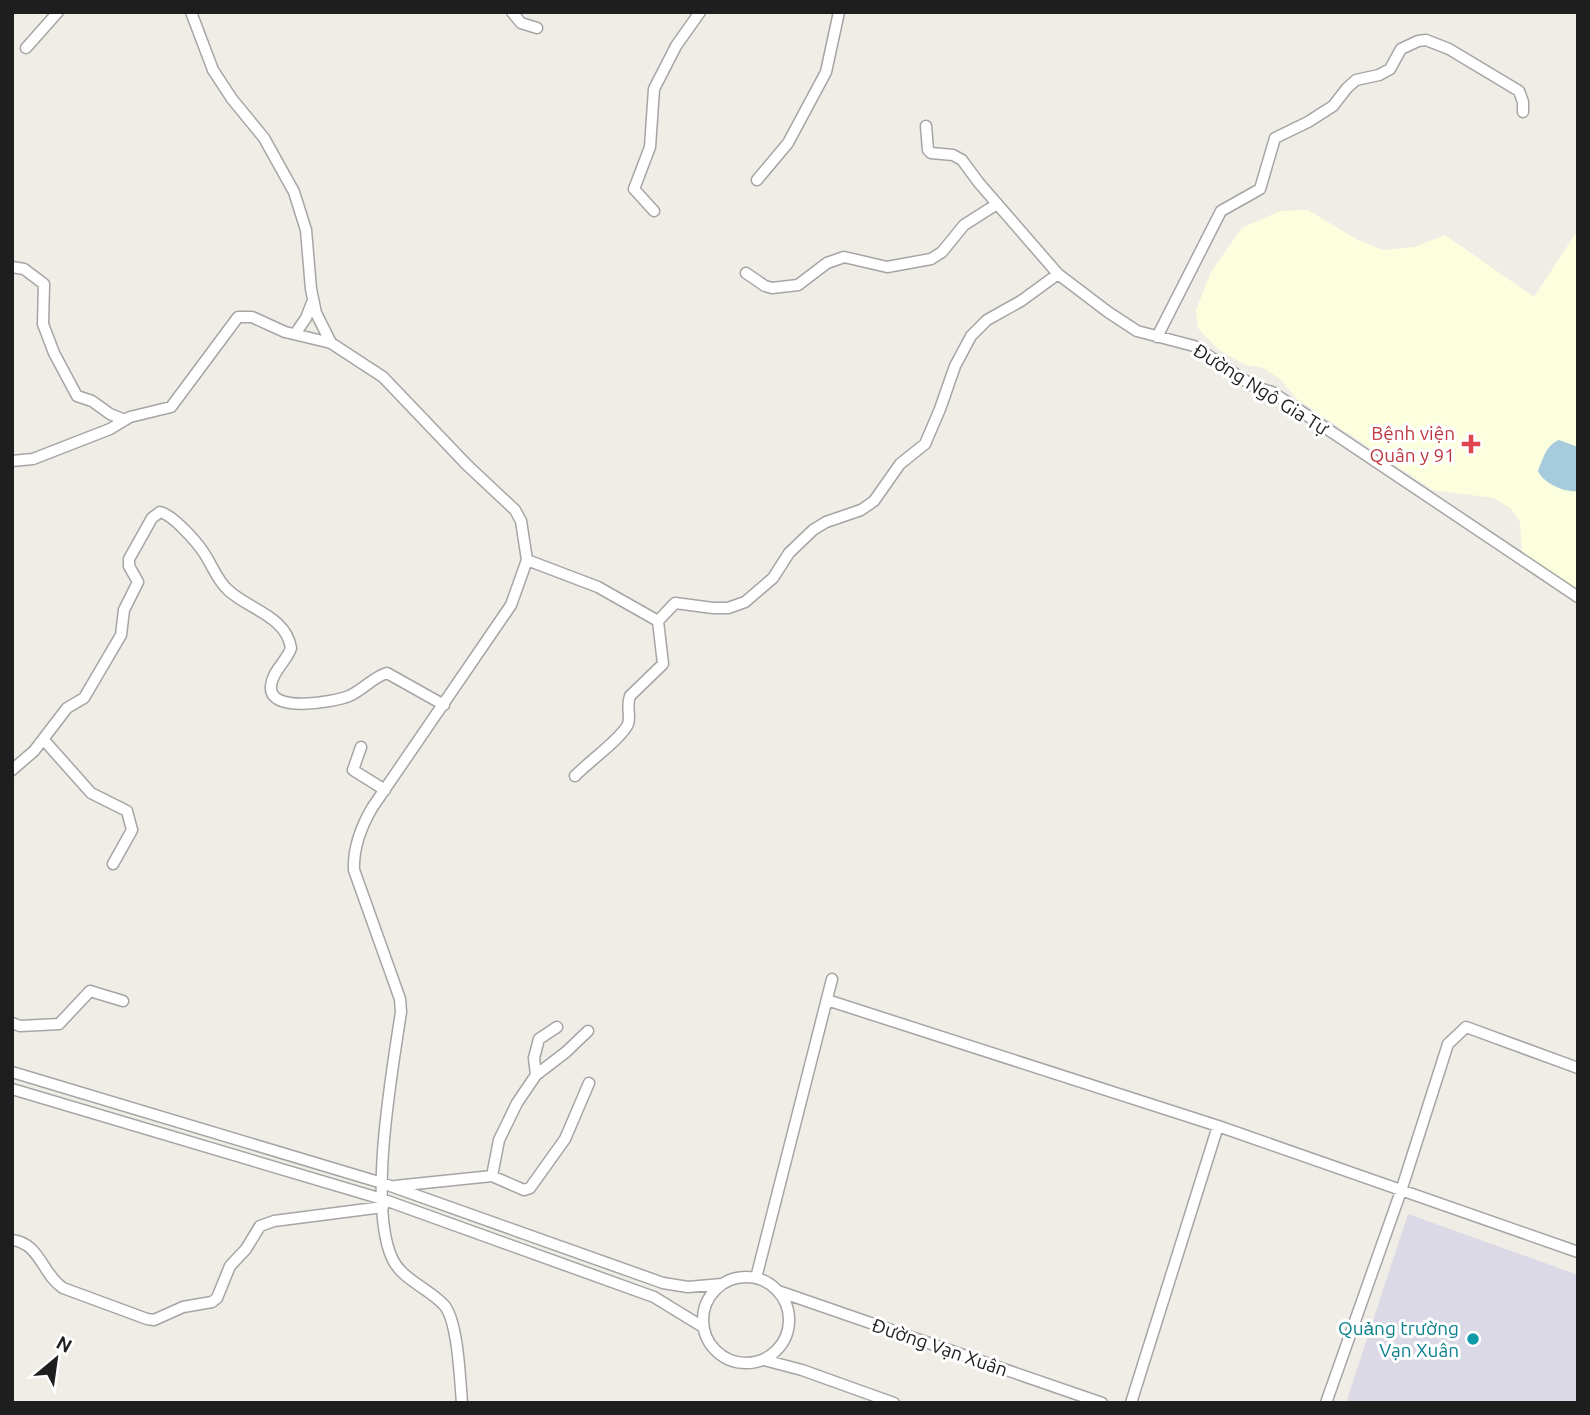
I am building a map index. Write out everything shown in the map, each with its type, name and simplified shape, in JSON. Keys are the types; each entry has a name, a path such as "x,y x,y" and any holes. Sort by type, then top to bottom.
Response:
{"street":[{"path":"26,48 58,12"},
{"path":"191,12 213,70 232,99 264,138 294,191 306,230 316,313 331,343"},
{"path":"512,12 521,23 537,28"},
{"path":"654,211 634,189 650,147 653,92 676,46 700,12"},
{"path":"757,180 788,143 826,72 839,12"},
{"path":"1157,337 1221,211 1260,189 1275,138 1333,106 1356,80 1379,75 1390,69 1401,49 1426,40 1449,49 1519,91 1523,112"},
{"name":"Đường Ngô Gia Tự","path":"926,126 930,153 958,156 1058,274 1127,325 1137,331 1194,346 1253,386 1272,392 1578,597"},
{"path":"746,272 772,288 798,285 827,263 844,257 887,267 931,259 942,252 964,225 997,204"},
{"path":"12,267 24,269 44,284 43,324 54,353 77,396 92,401 110,414 125,420"},
{"path":"575,776 624,729 628,722 627,702 630,696 663,664 658,621 675,603 732,607 750,599 772,578 789,553 820,525 861,510 874,501 900,464 925,444 955,366 971,337 987,320 1058,274"},
{"path":"295,334 306,318 313,300"},
{"path":"12,461 33,459 110,429 136,414 163,410 177,401 238,317 252,317 295,334 331,343 383,377 467,465 515,510 521,521 527,560 511,605 370,812 358,839 354,861 354,870 400,999 401,1013 382,1161 387,1184 383,1203 387,1246 401,1271 450,1311 462,1403"},
{"path":"12,769 17,768 67,708 85,698 121,635 123,613 138,582 129,566 129,559 152,518 160,512 170,516 200,548 227,589 268,615 287,635 291,648 271,685 271,693 276,699 295,704 334,700 356,692 387,673 444,705"},
{"path":"527,560 598,587 658,621"},
{"path":"43,739 92,793 127,811 130,816 132,830 113,863"},
{"path":"361,747 353,770 385,790"},
{"path":"756,1278 832,979"},
{"path":"12,1023 20,1026 59,1024 90,991 123,1001"},
{"path":"827,1000 1218,1126 1578,1252"},
{"path":"536,1075 534,1058 539,1040 557,1027"},
{"path":"1326,1403 1401,1191 1448,1044 1466,1027 1578,1068"},
{"path":"492,1176 502,1132 536,1075 588,1031"},
{"path":"12,1072 387,1184 663,1283 688,1287 722,1284 738,1277 756,1278 778,1291 786,1302 789,1315 789,1329 784,1342 764,1360 738,1363 715,1350 707,1340 703,1327 704,1311 710,1295 722,1284"},
{"path":"387,1184 492,1176 524,1190 530,1188 565,1139 589,1083"},
{"path":"12,1089 383,1203 654,1297 703,1327"},
{"path":"1131,1403 1218,1126"},
{"path":"12,1240 31,1246 52,1278 63,1288 154,1320 175,1309 212,1302 217,1298 230,1266 246,1249 260,1226 274,1221 383,1203"},
{"name":"Đường Vạn Xuân","path":"778,1291 1102,1403"},
{"path":"764,1360 802,1370 894,1403"}],"shaded area":[{"name":"Bệnh viện Quân y 91","path":"1308,210 1358,240 1383,250 1414,247 1445,235 1534,297 1578,230 1578,591 1522,552 1520,522 1511,509 1494,498 1433,490 1297,399 1280,379 1263,368 1245,365 1218,349 1198,328 1196,310 1211,272 1242,228 1280,211"},
{"name":"Quảng trường Vạn Xuân","path":"1408,1214 1578,1275 1578,1403 1346,1403"}],"water":[{"path":"1559,440 1578,447 1578,491 1555,486 1538,471 1548,449"}],"place":[{"name":"Bệnh viện Quân y 91","path":"1471,444"},
{"name":"Quảng trường Vạn Xuân","path":"1473,1339"}]}
